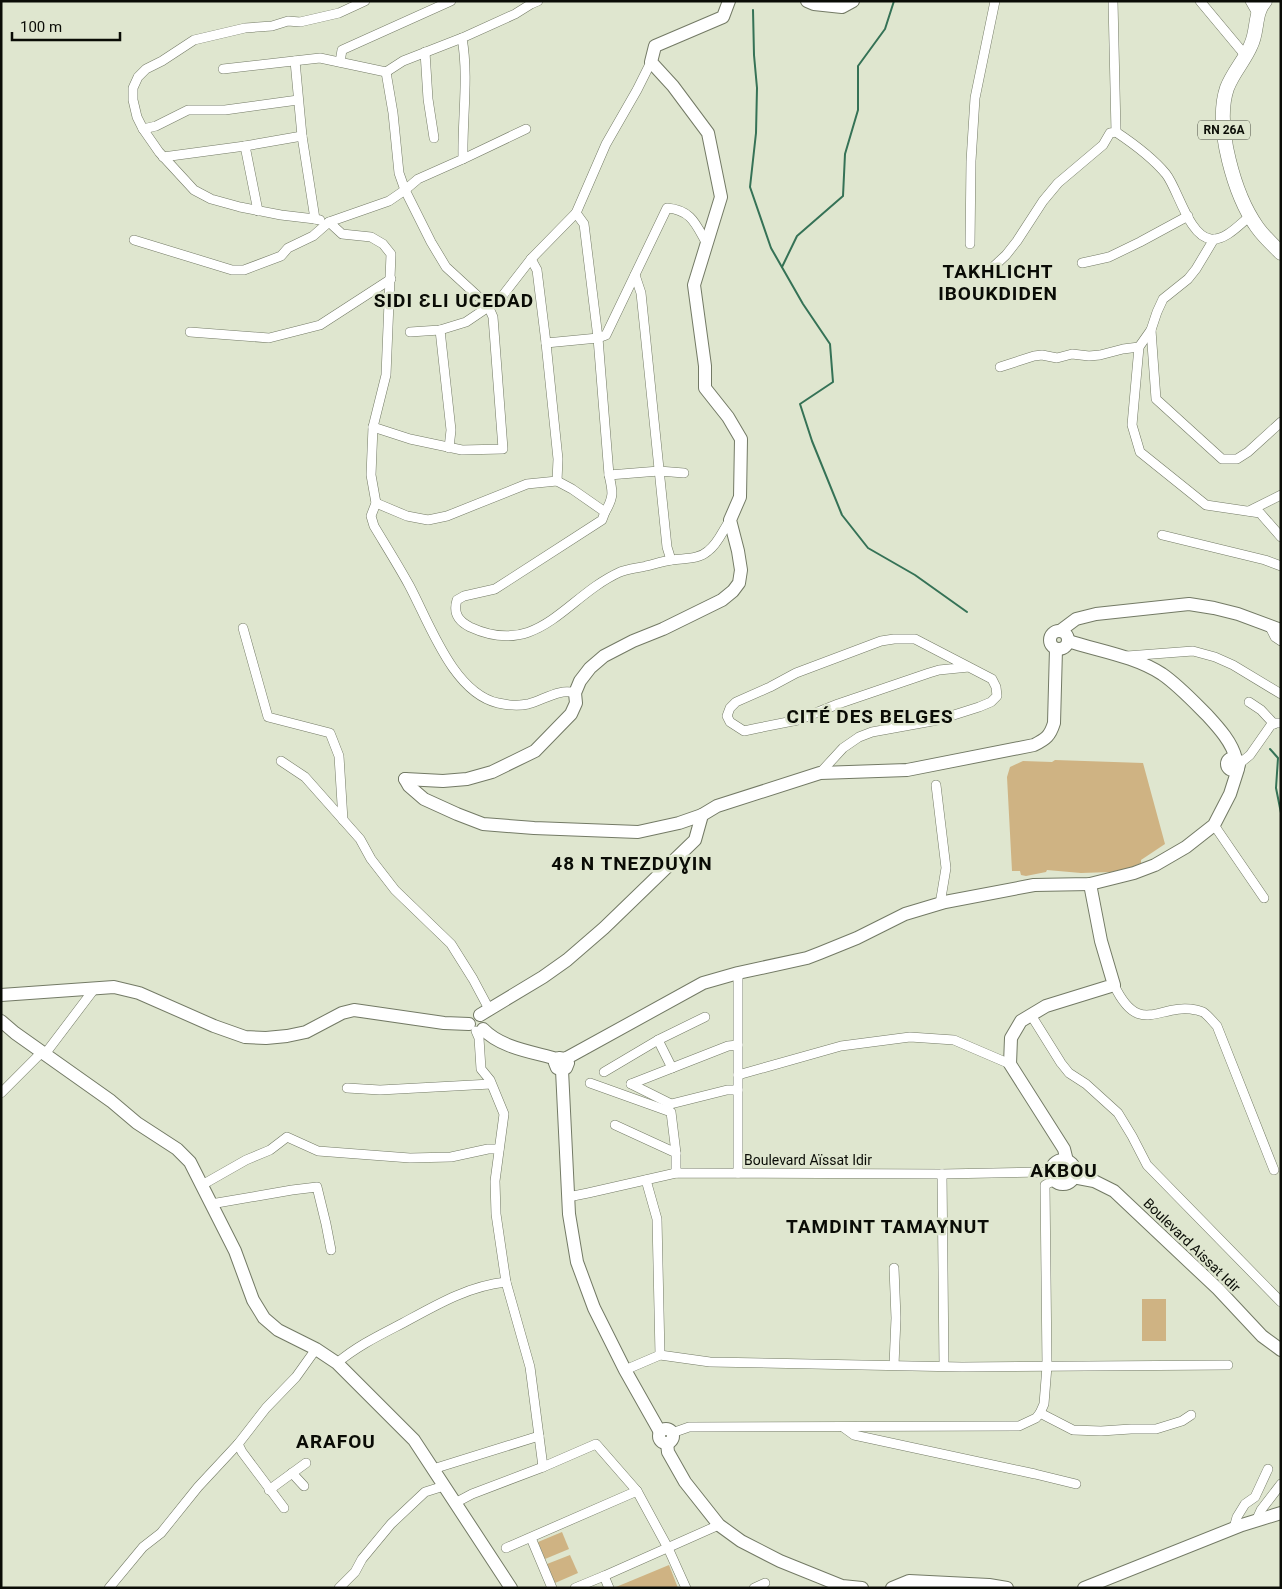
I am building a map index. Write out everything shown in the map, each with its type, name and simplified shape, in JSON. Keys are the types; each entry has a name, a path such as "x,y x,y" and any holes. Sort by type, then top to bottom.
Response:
{"main road":[{"name":"RN 26A","path":"1265,1 1261,5 1253,41 1226,90 1223,122 1227,152 1238,193 1258,228 1281,253"}],"street":[{"path":"364,1 339,13 300,22 288,21 272,26 246,28 194,40 146,69 138,76 133,88 133,100 137,117 163,157 194,190 211,199 281,215 330,222 342,234 370,237 383,244 391,254 386,375 373,427 372,475 376,503 371,516 374,526 409,586 451,665 472,691 481,697 497,703 512,705 527,704 567,690 575,693"},
{"path":"340,62 342,50 451,1"},
{"path":"223,69 320,58 386,72 403,61 516,14 538,1"},
{"path":"410,332 440,330 466,322 500,299 531,259 576,213 606,144 651,62 655,46 723,17 729,1"},
{"path":"807,1 814,4 842,7 853,1"},
{"path":"970,244 971,161 975,98 995,1"},
{"path":"1113,1 1116,132"},
{"path":"1200,1 1245,56"},
{"path":"1250,1 1258,15"},
{"path":"462,38 465,56 463,159"},
{"path":"425,52 428,99 434,138"},
{"path":"295,61 302,136 315,219"},
{"path":"576,213 584,224 598,338 612,501 602,520 495,589 464,596 456,600 455,607 458,619 481,632 497,636 517,636 538,629 589,592 621,572 671,560 696,557 708,552 730,520 740,497 740,439 728,417 705,388 705,366 694,285 721,197 708,133 673,86 651,62"},
{"path":"373,427 410,439 449,448 462,450 503,449 492,317 488,308 446,268 405,190 399,172 393,113 386,72"},
{"path":"143,128 156,126 188,110 225,110 298,100"},
{"path":"134,240 232,270 244,270 280,256 288,248 313,236 330,222 389,201 418,179 526,129"},
{"path":"970,274 991,269 1017,241 1043,201 1058,183 1103,145 1110,133 1116,132 1152,159 1167,176 1188,216 1200,234 1210,239 1220,238 1250,216"},
{"path":"163,157 302,136"},
{"path":"245,146 258,210"},
{"path":"546,343 598,338 606,335 667,208 678,209 692,217 707,244"},
{"path":"1082,262 1110,256 1188,216"},
{"path":"1214,239 1188,279 1163,299 1151,330 1139,347 1132,425 1140,452 1206,505 1260,513 1281,538"},
{"path":"531,259 537,270 546,343 558,459 556,481"},
{"path":"635,275 641,293 667,547 671,560"},
{"path":"190,332 269,338 320,325 391,279"},
{"path":"440,330 451,430 449,448"},
{"path":"1151,330 1156,399 1222,458 1237,459 1248,452 1281,422"},
{"path":"1000,367 1034,356 1042,355 1057,358 1072,354 1089,356 1139,347"},
{"path":"609,475 659,471 684,473"},
{"path":"376,503 407,516 428,520 448,516 527,484 556,481 572,489 605,512"},
{"path":"1249,511 1281,495"},
{"path":"730,520 738,551 740,570 739,583 733,591 722,600 691,616 633,641 604,656 590,668 580,681 575,693 576,703 570,714 536,750 492,772 467,779 443,781 405,778 409,786 424,800 484,824 638,832 679,823 702,815 717,806 820,773 906,770 1034,745 1051,733 1054,723 1063,642 1076,619 1096,614 1189,604 1230,612 1275,628 1275,637 1281,641"},
{"path":"1162,535 1265,560 1281,566"},
{"path":"243,628 268,717 330,733 339,756 344,820"},
{"path":"820,773 843,748 859,737 872,732 938,720 991,702 997,696 996,687 992,679 969,667 915,639 894,639 881,641 796,673 736,702 730,708 727,716 730,722 744,730 758,728 798,720 939,670 969,667"},
{"path":"1,995 114,988 140,993 214,1026 245,1037 266,1038 306,1032 342,1013 354,1010 476,1028 506,1044 561,1063 703,983 820,954 905,914 940,904 1034,885 1090,884 1155,865 1186,847 1214,825 1226,802 1235,763 1232,747 1214,723 1162,674 1122,656 1063,642"},
{"path":"1063,642 1147,673 1157,680 1211,730 1235,763"},
{"path":"1122,656 1193,651 1215,657 1233,665 1281,694"},
{"path":"1235,763 1250,755 1253,749 1277,723 1249,702"},
{"path":"281,761 305,777 360,839 371,858 395,890 451,944 473,979 484,1012 485,1025 476,1028"},
{"path":"936,785 946,868 940,904"},
{"path":"484,1012 543,977 567,960 604,928 695,840 702,815"},
{"path":"1214,825 1264,898"},
{"path":"1090,884 1102,941 1114,985 1124,1002 1138,1014 1148,1016 1187,1008 1203,1012 1217,1026 1274,1170"},
{"path":"738,973 738,1173"},
{"path":"1010,1064 1011,1038 1021,1021 1046,1006 1114,985"},
{"path":"1,1093 44,1053 95,988"},
{"path":"1031,1015 1061,1063 1070,1073 1086,1084 1118,1113 1147,1165 1281,1302"},
{"path":"604,1072 658,1040 705,1017"},
{"path":"1,1021 111,1101 137,1123 177,1149 190,1162 235,1251 253,1300 264,1318 278,1330 316,1349 337,1363 414,1440 511,1588"},
{"path":"476,1028 482,1069 504,1114 494,1181 496,1214 506,1282 530,1367 543,1467"},
{"path":"738,1075 841,1046 910,1037 954,1040 1010,1064 1064,1149 1067,1161 1073,1166 1073,1177 1066,1183 1061,1183 1053,1177 1052,1166 1057,1162 1067,1161"},
{"path":"658,1040 672,1068"},
{"path":"738,1045 728,1046 631,1084 671,1104 727,1090 738,1090"},
{"path":"561,1063 569,1214 577,1262 594,1308 625,1370 667,1436 668,1452 685,1482 719,1525 741,1541 780,1561 842,1586 862,1588"},
{"path":"590,1083 671,1112 676,1153 676,1173"},
{"path":"347,1088 380,1090 491,1084"},
{"path":"615,1126 676,1153"},
{"path":"202,1185 246,1160 270,1150 287,1137 318,1150 410,1158 451,1157 488,1149 499,1149"},
{"name":"Boulevard Aïssat Idir","path":"568,1197 676,1173 942,1174 1041,1172 1053,1177"},
{"path":"942,1174 944,1366"},
{"path":"667,1436 689,1427 1019,1426 1036,1418 1044,1404 1047,1366 1045,1185 1053,1177"},
{"name":"Boulevard Aissat Idir","path":"1073,1177 1094,1181 1114,1191 1218,1289 1262,1336 1281,1350"},
{"path":"646,1180 657,1219 660,1355"},
{"path":"211,1204 317,1187 330,1250"},
{"path":"894,1268 896,1318 894,1365"},
{"path":"337,1363 350,1351 441,1302 475,1288 506,1282"},
{"path":"109,1588 143,1547 161,1532 198,1487 238,1444 266,1408 307,1364 316,1349"},
{"path":"625,1370 660,1355 710,1362 944,1366 1228,1365"},
{"path":"1040,1413 1073,1430 1101,1431 1156,1429 1191,1416"},
{"path":"843,1427 854,1435 1076,1484"},
{"path":"433,1469 539,1436"},
{"path":"238,1444 269,1490 284,1508"},
{"path":"455,1502 596,1444 637,1491 668,1548 686,1588"},
{"path":"269,1490 306,1464"},
{"path":"1234,1528 1237,1517 1245,1504 1255,1497 1268,1469"},
{"path":"292,1473 304,1486"},
{"path":"1256,1521 1261,1510 1281,1484"},
{"path":"340,1588 355,1572 362,1559 391,1524 425,1492 444,1486"},
{"path":"506,1548 637,1491"},
{"path":"1084,1588 1234,1528 1281,1513"},
{"path":"575,1588 719,1525"},
{"path":"530,1538 552,1588"},
{"path":"604,1576 609,1588"},
{"path":"892,1588 909,1581 989,1584 1007,1588"},
{"path":"754,1588 766,1583"}],"shaded area":[{"path":"1055,760 1143,763 1165,844 1141,860 1141,863 1125,870 1081,873 1047,870 1046,872 1026,876 1021,875 1020,871 1012,871 1007,777 1010,767 1023,761 1052,762"},
{"path":"1142,1299 1166,1299 1166,1341 1142,1341"},
{"path":"562,1532 569,1549 545,1559 538,1542"},
{"path":"570,1555 578,1573 555,1583 547,1564"},
{"path":"669,1565 678,1588 616,1588 616,1587"}],"waterway":[{"path":"782,267 797,236 843,196 845,154 858,110 858,66 885,29 894,1"},
{"path":"753,10 757,88 756,133 750,187 771,248 803,304 830,344 833,382 800,404 812,441 842,515 868,548 915,575 967,612"},
{"path":"1270,749 1278,758 1276,788 1281,813"}],"district":[{"name":"TAKHLICHT IBOUKDIDEN","path":"998,282"},
{"name":"SIDI ƐLI UCEDAD","path":"454,300"},
{"name":"CITÉ DES BELGES","path":"870,716"},
{"name":"48 N TNEZDUƔIN","path":"632,863"},
{"name":"AKBOU","path":"1064,1170"},
{"name":"TAMDINT TAMAYNUT","path":"888,1226"},
{"name":"ARAFOU","path":"336,1441"}]}
